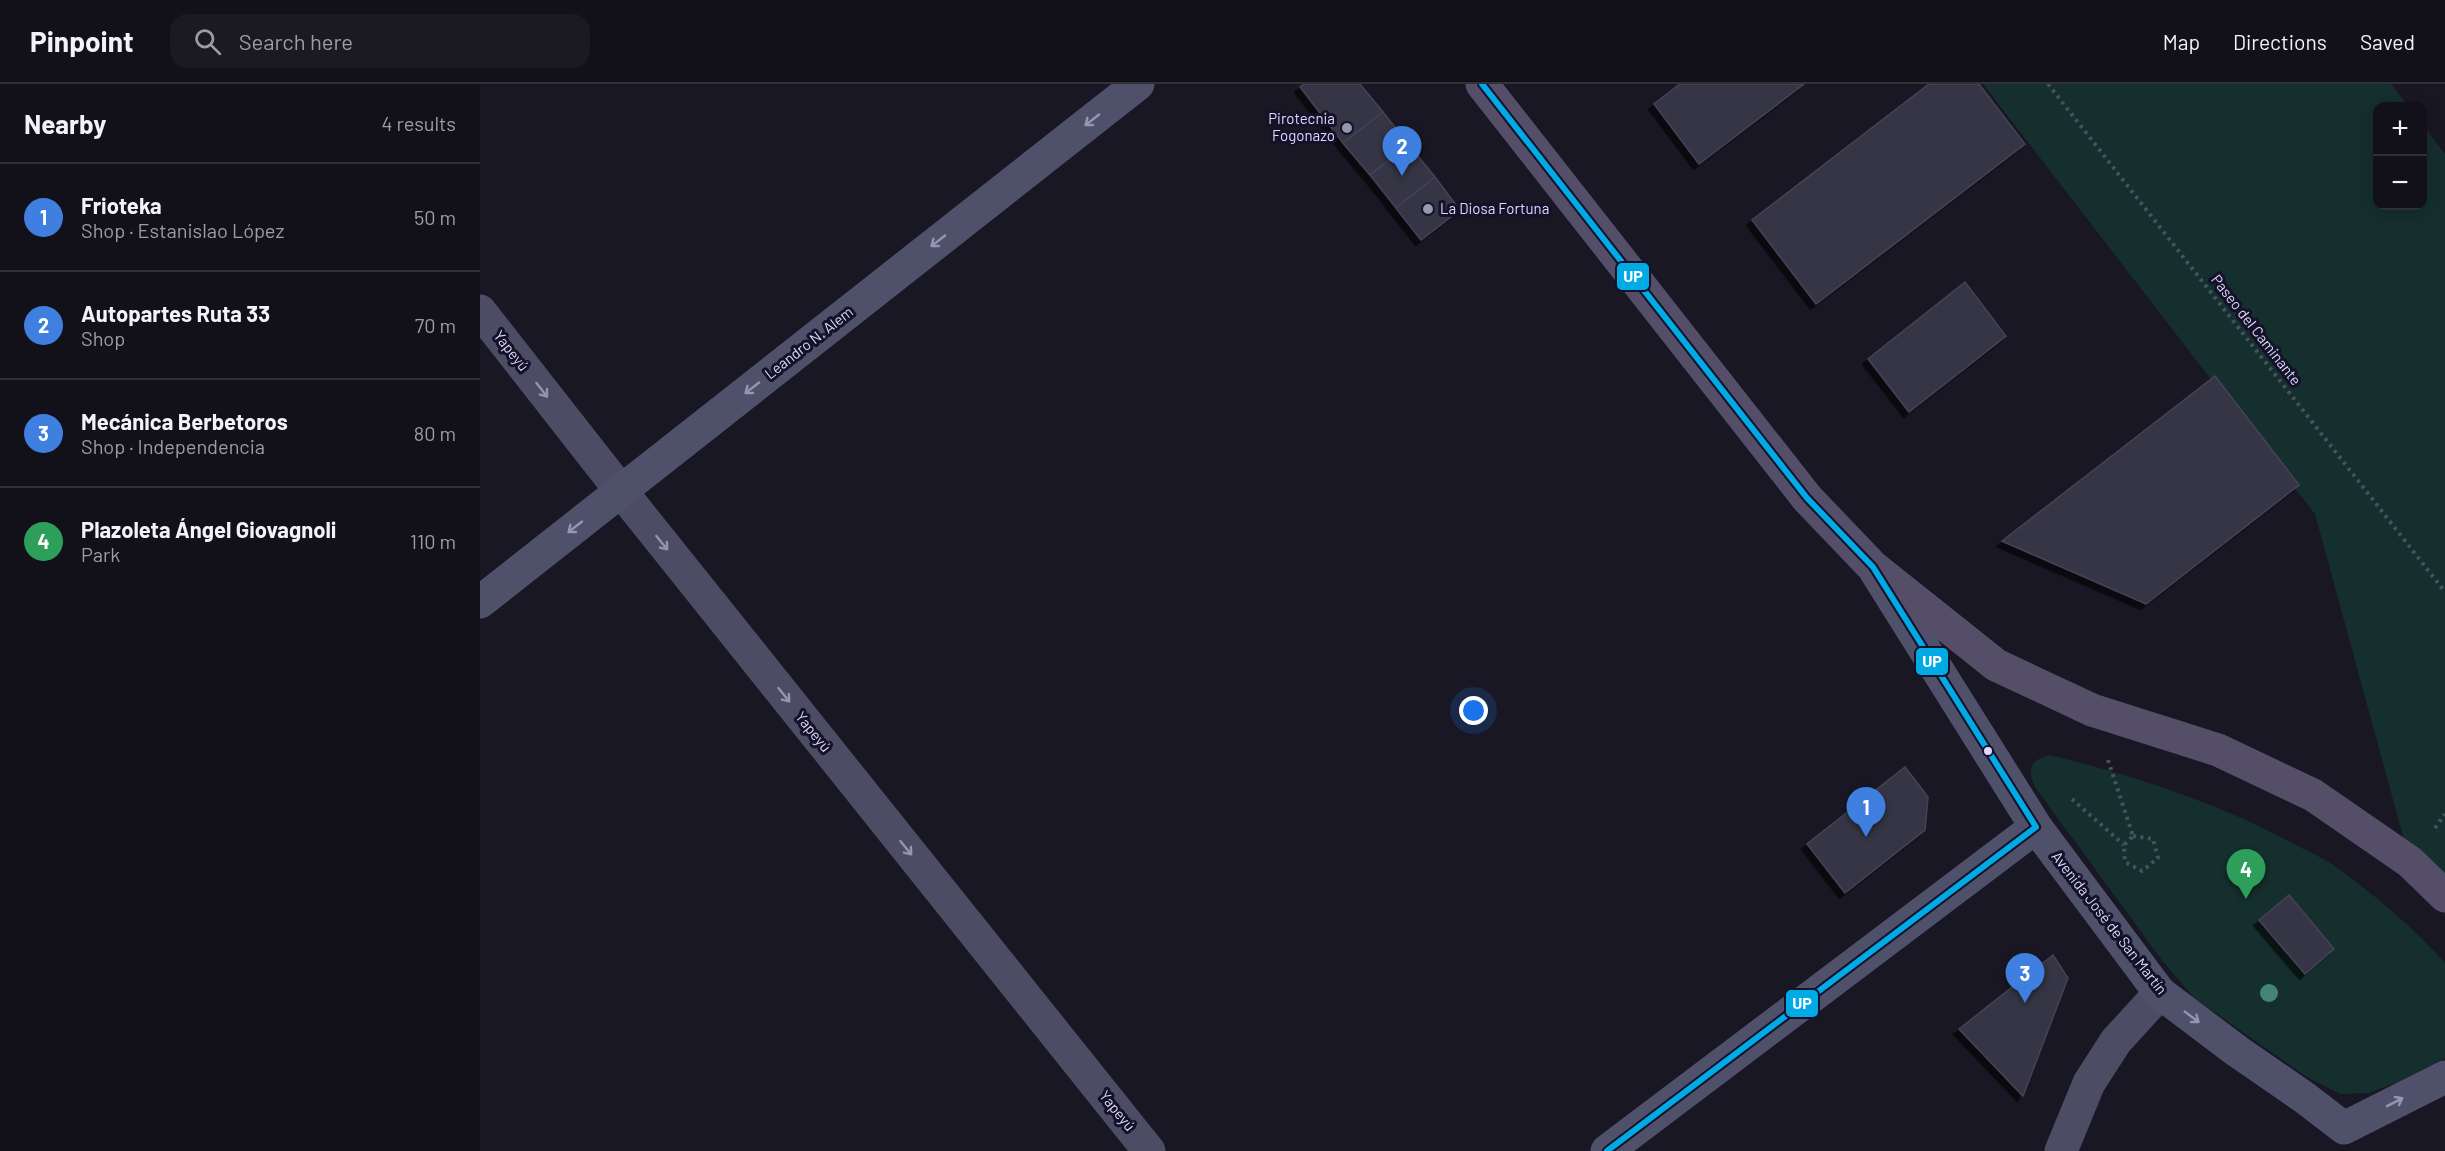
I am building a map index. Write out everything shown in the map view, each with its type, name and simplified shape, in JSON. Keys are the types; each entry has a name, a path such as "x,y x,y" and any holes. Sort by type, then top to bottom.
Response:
{"main road":[{"name":"Leandro N. Alem","path":"480,602 1138,84"},
{"name":"Avenida José de San Martín","path":"1482,84 1807,498 1873,567 1996,665 2092,710 2218,750 2313,795 2410,862 2445,896"},
{"name":"Avenida José de San Martín","path":"1873,567 2036,827 2160,993 2237,1051 2305,1098 2346,1139 2445,1077"},
{"path":"1607,1151 2036,827"}],"street":[{"name":"Yapeyú","path":"480,311 621,491 1149,1151"},
{"path":"2061,1151 2094,1074 2116,1041 2160,993"}],"path":[{"name":"Paseo del Caminante","path":"2048,84 2445,592"},
{"path":"2092,710 2133,836"},
{"path":"2064,791 2124,845 2125,862 2142,871 2158,858 2153,839 2133,836"},
{"path":"2124,845 2133,836"}],"green space":[{"path":"1983,84 2391,84 2405,102 2373,102 2373,210 2427,210 2427,130 2445,154 2445,896 2410,862 2315,514"},
{"path":"2049,755 2144,781 2206,803 2316,855 2351,878 2407,924 2445,963 2445,1058 2398,1082 2369,1093 2340,1094 2307,1077 2194,998 2161,959 2035,787 2031,775 2032,767 2037,760"}],"building":[{"name":"Pirotecnia Fogonazo","path":"1304,84 1360,84 1383,112 1343,143 1300,87"},
{"path":"1680,84 1804,84 1699,164 1654,104"},
{"path":"1929,84 1979,84 2025,144 1816,304 1752,220"},
{"path":"1383,112 1409,145 1370,175 1343,143"},
{"path":"1409,145 1435,177 1396,208 1370,175"},
{"name":"La Diosa Fortuna","path":"1435,177 1460,210 1421,240 1396,208"},
{"path":"1965,282 2006,336 1909,412 1868,359"},
{"path":"2215,376 2299,485 2146,604 2002,541"},
{"path":"1905,767 1928,797 1925,830 1845,893 1807,844"},
{"path":"2289,895 2334,949 2305,974 2259,920"},
{"path":"2053,955 2068,978 2023,1096 1959,1029"}],"transit line":[{"name":"UP","path":"1482,84 1807,498 1873,567 2036,827 1607,1151"}],"place":[{"name":"Pirotecnia Fogonazo","path":"1347,128"},
{"name":"Autopartes Ruta 33","path":"1402,176"},
{"name":"La Diosa Fortuna","path":"1428,209"},
{"name":"Frioteka","path":"1866,837"},
{"name":"Plazoleta Ángel Giovagnoli","path":"2246,899"},
{"name":"Mecánica Berbetoros","path":"2025,1003"}]}
